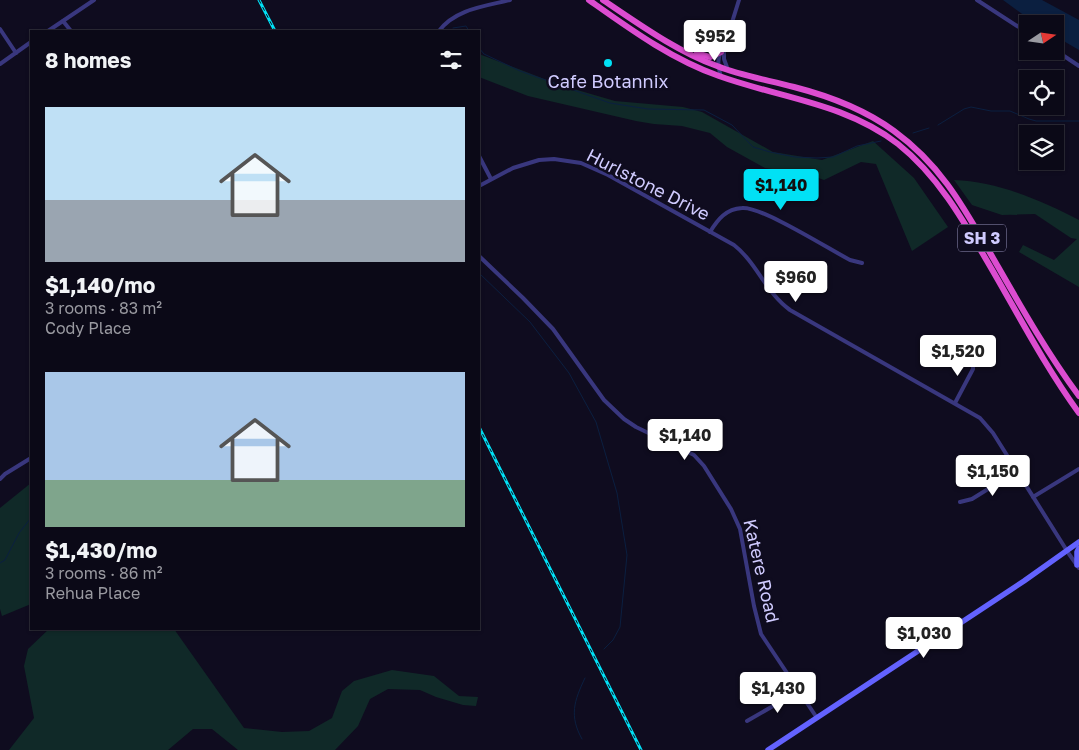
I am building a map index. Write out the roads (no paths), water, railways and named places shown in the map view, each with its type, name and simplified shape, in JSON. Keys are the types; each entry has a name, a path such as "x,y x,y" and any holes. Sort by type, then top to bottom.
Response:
{"highway":[{"name":"SH 3","path":"588,0 672,55 697,67 721,77 816,103 849,116 888,137 922,166 940,186 960,216 1049,367 1079,413"},
{"name":"SH 3","path":"603,0 698,59 718,67 844,103 884,124 920,152 957,195 1026,314 1079,396"},
{"path":"668,42 706,57 714,56 722,50"}],"main road":[{"path":"768,750 1079,542"},
{"path":"1078,566 1077,552 1079,548"}],"street":[{"path":"50,30 94,0"},
{"path":"440,30 461,14 510,0"},
{"path":"721,77 717,62 739,0"},
{"path":"977,0 1019,27"},
{"path":"63,21 70,30"},
{"path":"0,29 16,53"},
{"path":"0,64 30,43"},
{"path":"722,50 728,70"},
{"path":"1064,56 1079,66"},
{"path":"480,158 492,179"},
{"name":"Hurlstone Drive","path":"480,185 513,168 539,160 561,160 582,163 608,175 742,251 778,301 790,310 955,402 985,422 1078,566"},
{"path":"710,232 721,216 735,209 751,208 768,215 850,260 862,263"},
{"name":"Katere Road","path":"480,257 552,329 595,388 614,410 636,427 694,455 704,466 731,509 740,529 759,627 765,640 817,718"},
{"path":"955,402 973,369 973,353"},
{"path":"0,479 30,459"},
{"path":"1034,497 1079,469"},
{"path":"960,502 972,500 1017,471"},
{"path":"748,721 799,691"}],"water":[{"path":"1003,0 1042,0 1079,20 1079,50 1064,41 1064,15 1024,15"}],"waterway":[{"path":"453,28 466,26 468,30"},
{"path":"480,49 484,54 520,71 610,103 648,109 704,110 732,125 753,147 770,152 795,157 833,157 857,146 881,141"},
{"path":"938,125 964,109 971,107 991,111 1010,111 1036,121 1079,121"},
{"path":"913,133 929,128"},
{"path":"480,274 530,322 569,373 596,422 617,493 627,555 620,627 613,640 604,649"},
{"path":"0,563 5,560 19,533 30,519"},
{"path":"582,739 575,723 574,708 585,678"}],"railway":[{"path":"259,0 274,30"},
{"path":"480,429 641,750"}],"place":[{"name":"Cafe Botannix","path":"608,63"}]}
